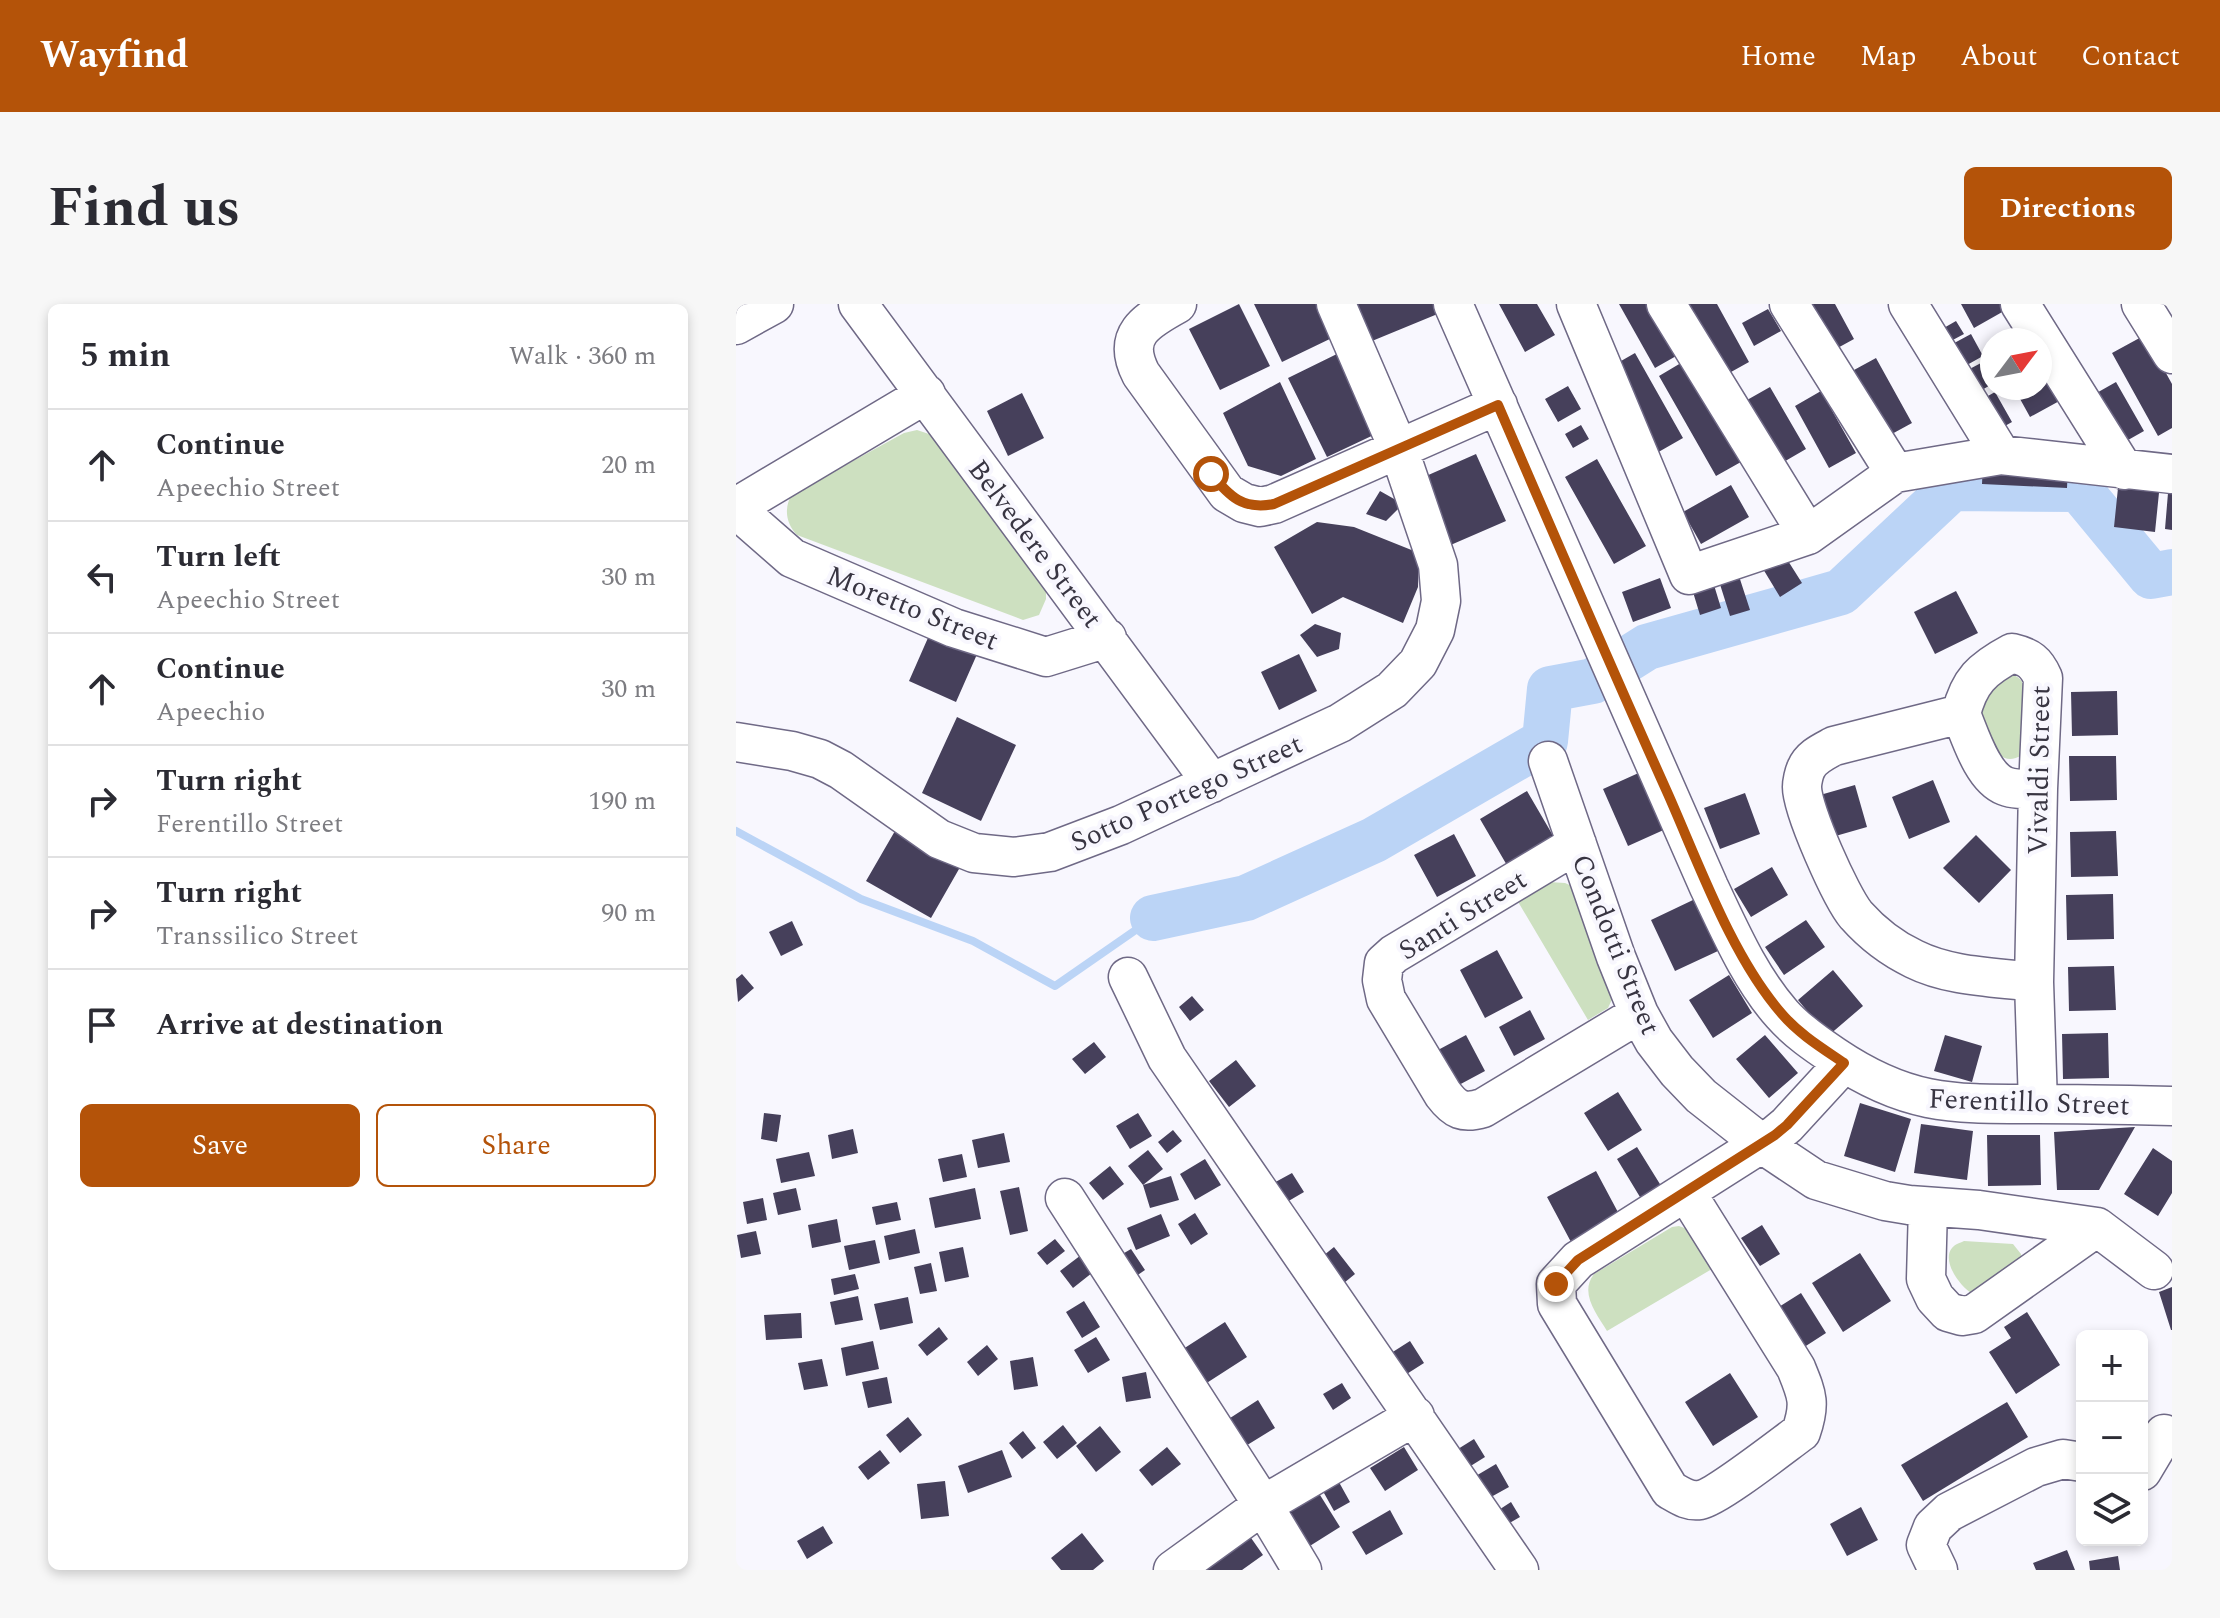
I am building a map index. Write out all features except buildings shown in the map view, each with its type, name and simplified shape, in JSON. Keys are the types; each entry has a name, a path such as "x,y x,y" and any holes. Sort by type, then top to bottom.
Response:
{"street":[{"path":"736,325 774,304"},
{"name":"Belvedere Street","path":"858,304 1212,783"},
{"path":"1177,304 1139,330 1134,345 1134,360 1227,493 1244,503 1260,507 1274,504 1498,405"},
{"name":"Sotto Portego Street","path":"736,742 820,759 841,770 939,839 974,853 1014,857 1050,852 1121,825 1340,723 1392,690 1418,663 1435,630 1441,601 1438,565 1399,450 1336,304"},
{"name":"Ferentillo Street","path":"1453,304 1592,625 1733,937 1763,990 1783,1016 1810,1040 1844,1063 1887,1087 1917,1097 1953,1103 2172,1106"},
{"path":"1576,304 1689,575 1808,535 1895,473 2001,455 2172,474"},
{"path":"1666,304 1808,535"},
{"path":"1789,304 1895,473"},
{"path":"1908,304 2001,455"},
{"path":"2020,304 2124,470"},
{"path":"2141,304 2172,354"},
{"path":"736,508 926,394"},
{"name":"Moretto Street","path":"736,508 792,558 954,628 1046,657 1107,638"},
{"name":"Vivaldi Street","path":"1961,714 1966,695 1976,678 1994,663 2012,653 2028,657 2038,668 2043,678 2034,982 2038,1104"},
{"path":"2034,982 1963,972 1916,960 1871,929 1855,913 1840,890 1805,802 1802,786 1806,768 1815,756 1834,746 1961,714 1989,774 2001,785 2038,789"},
{"name":"Condotti Street","path":"1548,761 1639,1014 1654,1041 1701,1096 1762,1144 1816,1180 1885,1201 1979,1210 2097,1227 2154,1270"},
{"name":"Santi Street","path":"1577,844 1394,954 1384,963 1382,980 1386,999 1443,1094 1461,1111 1483,1108 1639,1014"},
{"path":"1128,977 1167,1058 1519,1570"},
{"path":"1686,1192 1796,1368 1808,1395 1801,1432 1701,1500 1684,1499 1670,1490 1557,1304 1556,1284 1578,1260 1787,1125 1844,1063"},
{"path":"1065,1198 1302,1570"},
{"path":"1928,1207 1926,1279 1935,1298 1948,1312 1962,1316 1974,1314 2097,1227"},
{"path":"1173,1570 1263,1505 1415,1416"},
{"path":"2148,1461 2164,1434"},
{"path":"1938,1570 1926,1545 1933,1527 1949,1512 2036,1467 2063,1459 2076,1461"}],"green space":[{"path":"917,430 932,435 1046,590 1046,599 1039,615 1023,620 797,535 793,530 787,511 791,495 904,433"},
{"path":"2012,674 2022,682 2025,707 2022,755 2010,759 1998,754 1981,711 1981,693"},
{"path":"1549,882 1572,886 1614,995 1608,1008 1588,1020 1517,900"},
{"path":"1679,1226 1695,1232 1717,1266 1607,1331 1589,1296 1588,1289 1594,1274 1672,1227"},
{"path":"1964,1241 2013,1244 2021,1259 1973,1294 1958,1280 1949,1260 1952,1248"}],"waterway":[{"path":"1153,918 1246,898 1374,840 1545,741 1550,689 1593,681 1647,647 1841,592 1952,488 2079,489 2151,576 2172,572"},
{"path":"736,831 861,899 973,941 1055,986 1153,918"}],"route":[{"path":"1211,474 1227,493 1244,503 1260,507 1274,504 1498,405 1592,625 1733,937 1763,990 1783,1016 1810,1040 1844,1063 1775,1135 1578,1260 1556,1284"}]}
